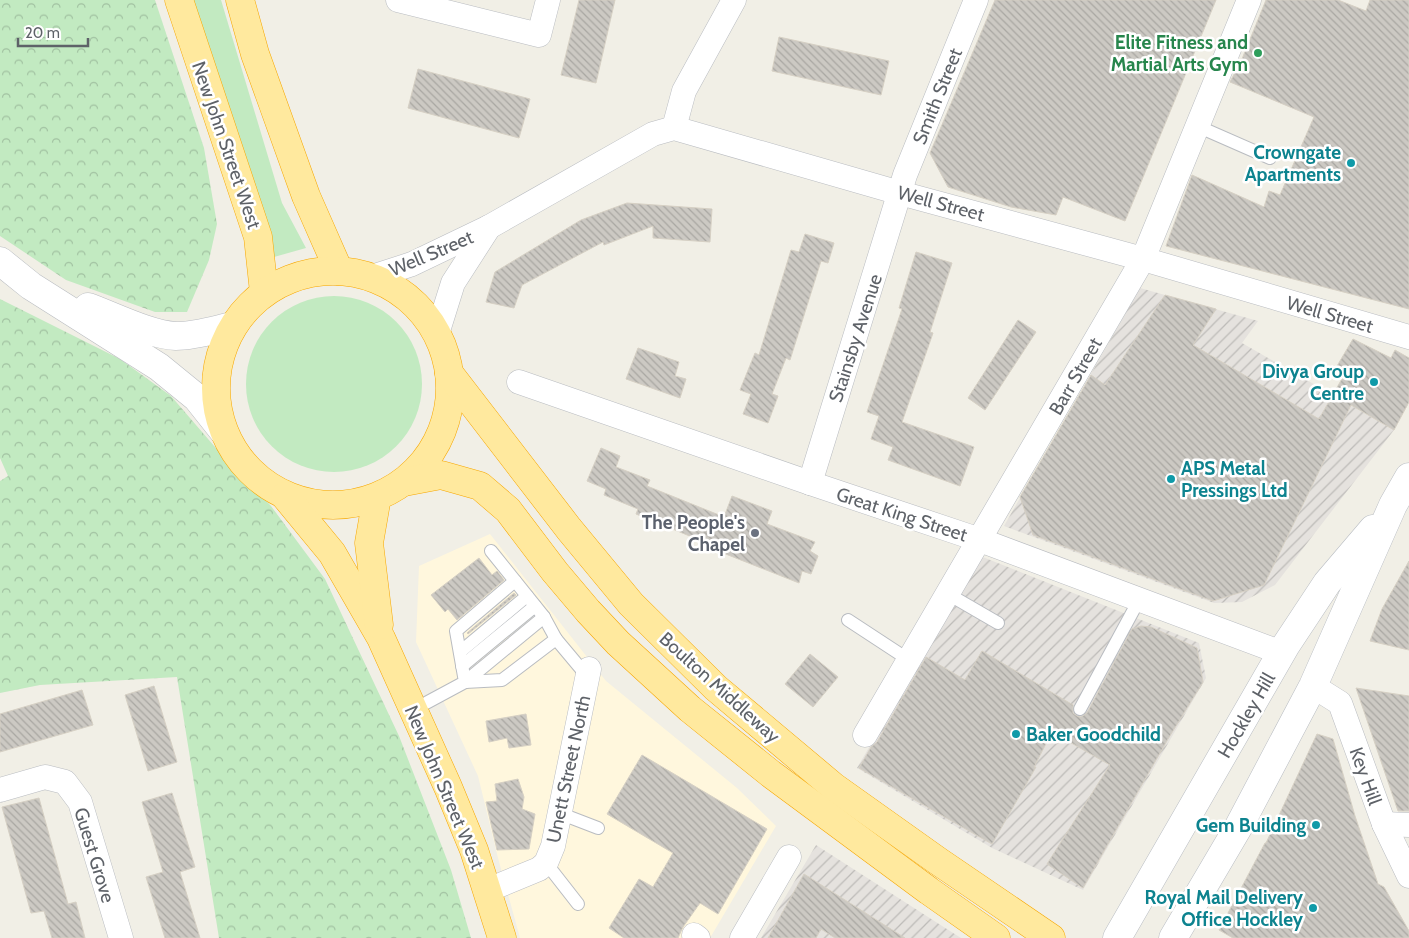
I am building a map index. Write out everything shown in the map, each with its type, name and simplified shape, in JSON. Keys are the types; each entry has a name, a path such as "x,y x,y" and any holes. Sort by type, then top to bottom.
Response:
{"highway":[{"name":"New John Street West","path":"178,0 258,237 264,292"},
{"path":"240,0 255,54 306,196 339,271"},
{"path":"339,271 372,277 398,291 420,310 437,334 449,373 449,404 441,434 426,460 404,482 377,497 346,505 315,504 285,496 259,480 238,458 224,432 215,396 219,360 233,326 247,308 264,292 287,280 312,272 339,271"},
{"name":"Boulton Middleway","path":"449,373 569,529 631,604 716,688 834,787 1051,938"},
{"name":"Boulton Middleway","path":"404,482 441,475 480,486 508,510 555,572 612,636 690,709 771,774 996,938"},
{"name":"New John Street West","path":"285,496 332,553 380,638 448,787 474,850 502,938"},
{"name":"New John Street West","path":"377,497 369,543 380,638"}],"main road":[{"path":"0,261 31,286 159,367 197,398 224,432"},
{"path":"31,286 139,327 175,336 204,333 233,326"},
{"name":"Hockley Hill","path":"1173,938 1239,826 1313,686 1393,505 1409,477"},
{"name":"Hockley Hill","path":"1117,938 1282,653 1327,583 1393,505"}],"street":[{"path":"398,0 540,35 548,0"},
{"path":"674,128 684,91 734,0"},
{"name":"Smith Street","path":"900,193 905,175 976,0"},
{"name":"Barr Street","path":"865,735 1143,259 1249,0"},
{"name":"Well Street","path":"372,277 412,264 489,227 653,134 674,128 900,193 1143,259 1409,337"},
{"name":"Stainsby Avenue","path":"810,483 900,193"},
{"name":"Well Street","path":"437,334 453,283 489,227"},
{"name":"Great King Street","path":"519,382 980,540 1282,653"},
{"name":"Unett Street North","path":"488,890 539,869 546,863 560,813 588,673"},
{"name":"Key Hill","path":"1313,686 1340,703 1384,824 1409,876"},
{"name":"Guest Grove","path":"0,790 45,777 65,782 80,802 121,938"},
{"path":"1384,824 1409,825"},
{"path":"742,938 789,857"}],"lane":[{"path":"1198,126 1270,158"},
{"path":"491,551 512,584 556,638 588,673"},
{"path":"465,682 456,631 512,584"},
{"path":"948,594 998,623"},
{"path":"1080,710 1139,600"},
{"path":"460,652 528,604"},
{"path":"462,666 528,604"},
{"path":"412,710 465,682 541,620"},
{"path":"848,620 909,660"},
{"path":"465,682 502,680 556,638"},
{"path":"560,813 598,828"},
{"path":"546,863 578,904"}],"shaded area":[{"name":"APS Metal Pressings Ltd","path":"1140,288 1258,321 1242,343 1394,430 1275,585 1242,602 1214,603 1004,526"},
{"path":"490,534 606,681 737,788 776,826 710,938 520,938 478,776 416,642 419,566"},
{"path":"980,556 1199,643 1206,678 1083,890 992,848 857,768"},
{"path":"816,845 939,924 961,938 761,938"}],"green space":[{"path":"0,0 155,0 204,148 217,224 209,260 187,312 155,312 66,280 0,236"},
{"path":"193,0 221,0 282,203 306,248 274,257"},
{"path":"325,296 343,296 368,302 383,310 397,321 408,335 416,350 421,367 421,401 416,418 408,433 397,447 383,458 360,469 343,472 325,472 300,466 285,458 271,447 260,433 249,410 246,393 246,375 252,350 260,335 271,321 285,310 308,299"},
{"path":"0,299 120,359 171,396 221,454 271,506 325,579 399,736 451,870 471,938 219,938 177,677 40,685 0,693 0,481 8,476 0,458"}],"building":[{"path":"579,0 615,0 596,83 561,75"},
{"path":"995,0 1216,0 1125,221 1063,197 1056,215 1011,207 948,187 930,153"},
{"path":"1266,0 1338,0 1366,11 1370,0 1409,0 1409,309 1166,246 1192,175 1264,207 1269,191 1280,195 1314,117 1230,82 1242,59"},
{"path":"779,37 889,61 881,95 772,71"},
{"path":"418,69 530,99 519,138 408,108"},
{"path":"627,203 712,209 710,242 653,238 653,226 604,245 603,242 522,285 514,308 486,302 495,272 581,220"},
{"path":"805,234 834,243 828,263 821,261 790,360 786,358 772,394 778,396 768,423 743,414 751,394 740,390 755,353 759,355 791,250 799,252"},
{"path":"916,252 952,263 930,332 933,333 902,422 974,447 960,486 888,460 893,447 871,439 879,416 867,412 902,309 899,308"},
{"name":"APS Metal Pressings Ltd","path":"1165,295 1216,309 1193,345 1319,419 1347,370 1337,366 1353,339 1391,358 1395,350 1409,358 1409,402 1394,430 1351,405 1264,585 1213,601 1033,535 1020,497 1091,375 1105,385"},
{"path":"1018,320 1036,332 985,410 968,398"},
{"path":"638,348 679,362 675,376 686,379 680,398 626,379"},
{"path":"601,448 620,456 616,467 650,480 647,486 724,517 732,496 772,511 767,524 815,542 810,551 818,556 811,574 802,571 799,583 713,549 714,546 636,514 638,509 604,495 606,489 587,481"},
{"path":"479,558 492,575 497,571 504,580 457,620 448,609 445,612 431,595"},
{"path":"1409,561 1409,650 1370,641 1382,609"},
{"path":"514,593 516,595 467,633"},
{"path":"1141,626 1151,627 1197,648 1203,682 1168,739 1083,888 1047,864 1110,765 1052,732 1034,767 1036,767 992,844 859,768 871,747 877,742 926,657 965,680 982,651 1073,705 1073,713 1081,717 1087,713 1132,629"},
{"path":"810,654 838,677 813,707 785,684"},
{"path":"154,686 177,762 148,771 125,695"},
{"path":"1356,688 1409,696 1409,811 1398,811"},
{"path":"82,690 93,725 0,752 0,714"},
{"path":"526,714 531,745 509,748 507,738 489,742 486,721"},
{"path":"1317,734 1333,739 1355,816 1378,884 1384,887 1409,931 1409,938 1233,938 1219,930 1266,843"},
{"path":"642,755 767,829 718,914 700,903 683,927 678,938 624,938 609,928 639,879 653,887 673,853 607,814"},
{"path":"518,779 524,797 522,809 535,814 529,849 497,850 486,802 497,801 495,784"},
{"path":"172,793 195,867 180,872 200,938 165,938 146,877 163,872 142,802"},
{"path":"39,798 68,904 76,902 85,938 52,938 44,911 31,913 2,807"},
{"path":"804,874 905,938 835,938 821,929 816,938 768,938"}],"place":[{"name":"Elite Fitness and Martial Arts Gym","path":"1258,53"},
{"name":"Crowngate Apartments","path":"1351,163"},
{"name":"Divya Group Centre","path":"1374,382"},
{"name":"APS Metal Pressings Ltd","path":"1171,479"},
{"name":"The People's Chapel","path":"755,533"},
{"name":"Baker Goodchild","path":"1016,734"},
{"name":"Gem Building","path":"1316,825"},
{"name":"Royal Mail Delivery Office Hockley","path":"1313,908"}]}
